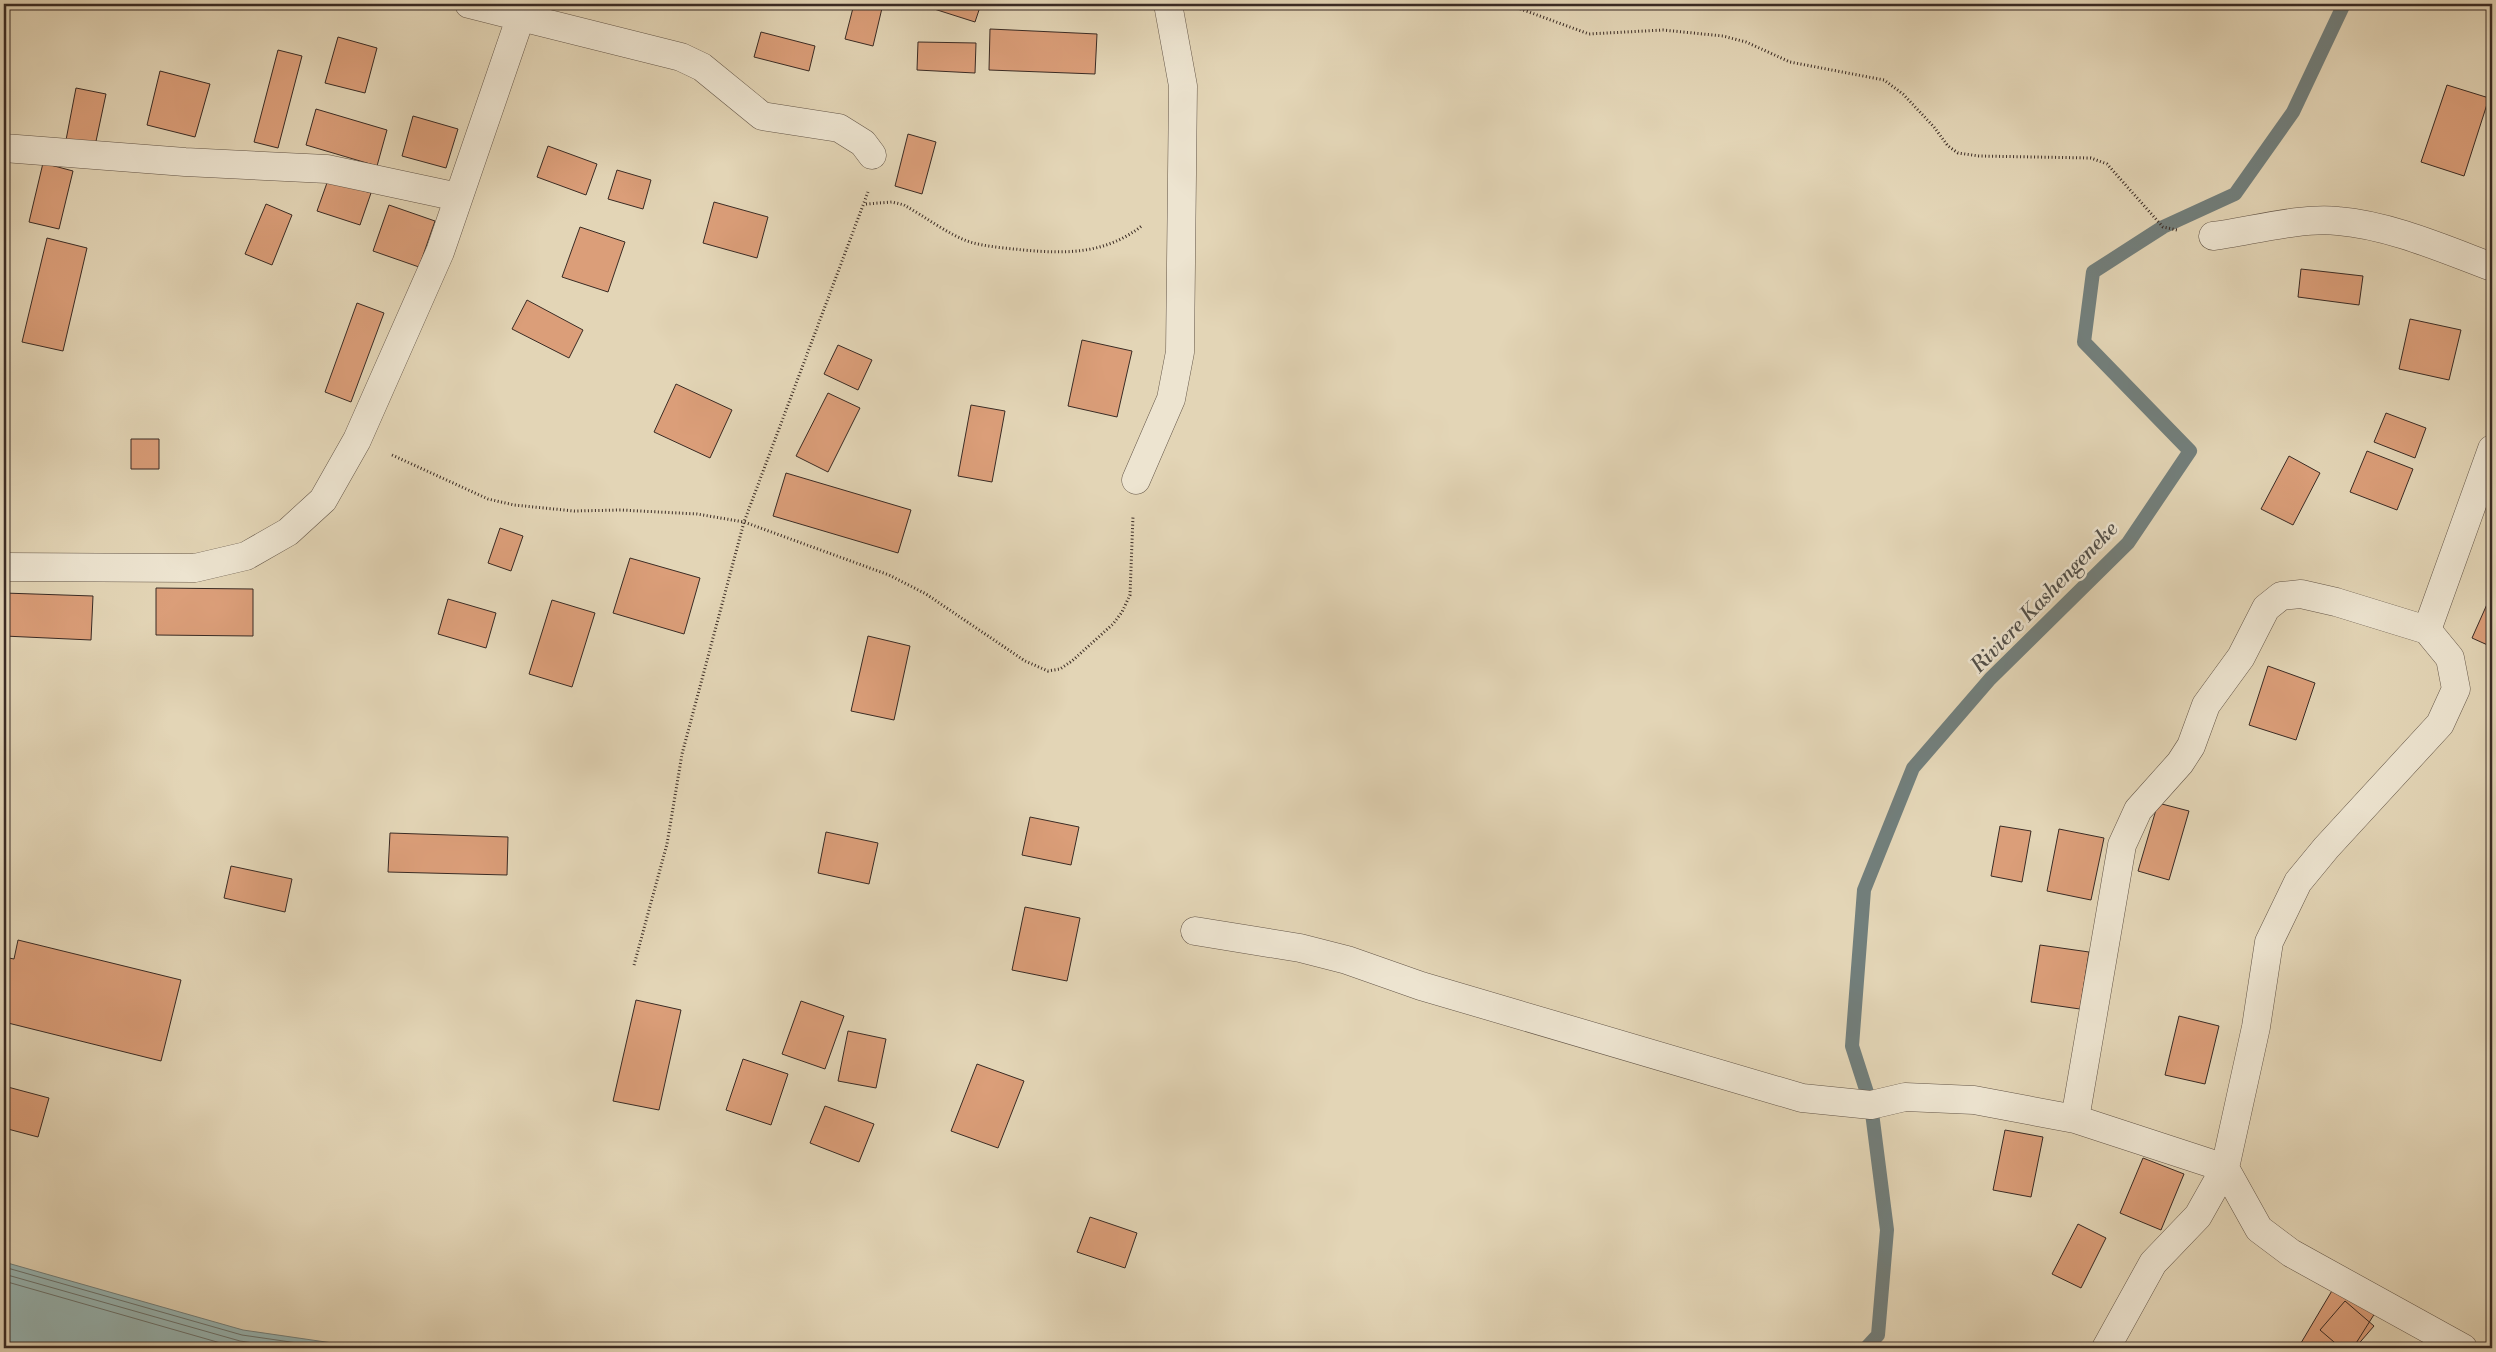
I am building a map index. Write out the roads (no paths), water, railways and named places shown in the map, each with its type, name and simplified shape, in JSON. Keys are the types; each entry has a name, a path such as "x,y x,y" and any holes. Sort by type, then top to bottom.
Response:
{"street":[{"path":"468,4 522,10 680,57 702,67 762,116 840,128 862,143 872,155"},
{"path":"1136,480 1171,399 1180,352 1183,86 1168,4"},
{"path":"4,567 195,568 246,556 288,532 323,500 357,440 440,252 522,10"},
{"path":"4,148 185,162 327,169 458,197"},
{"path":"2213,236 2304,222 2337,220 2370,225 2492,267"},
{"path":"2427,630 2492,449"},
{"path":"2075,1119 2122,845 2138,810 2180,764 2191,746 2206,705 2241,657 2266,608 2282,596 2302,594 2336,602 2427,630 2450,658 2456,689 2440,724 2326,848 2298,882 2269,942 2256,1027 2225,1168 2198,1216 2153,1263 2106,1348"},
{"path":"1195,931 1300,948 1347,960 1420,986 1802,1098 1871,1105 1905,1097 1974,1100 2075,1119 2225,1168 2259,1229 2291,1253 2463,1348"}],"water":[{"path":"4,1262 243,1330 367,1348 4,1348"}],"waterway":[{"name":"Riviere Kashengeneke","path":"1866,1348 1878,1335 1887,1230 1871,1105 1852,1046 1864,890 1913,768 1990,679 2128,543 2190,451 2084,342 2093,272 2163,227 2235,194 2293,112 2344,4"}]}
